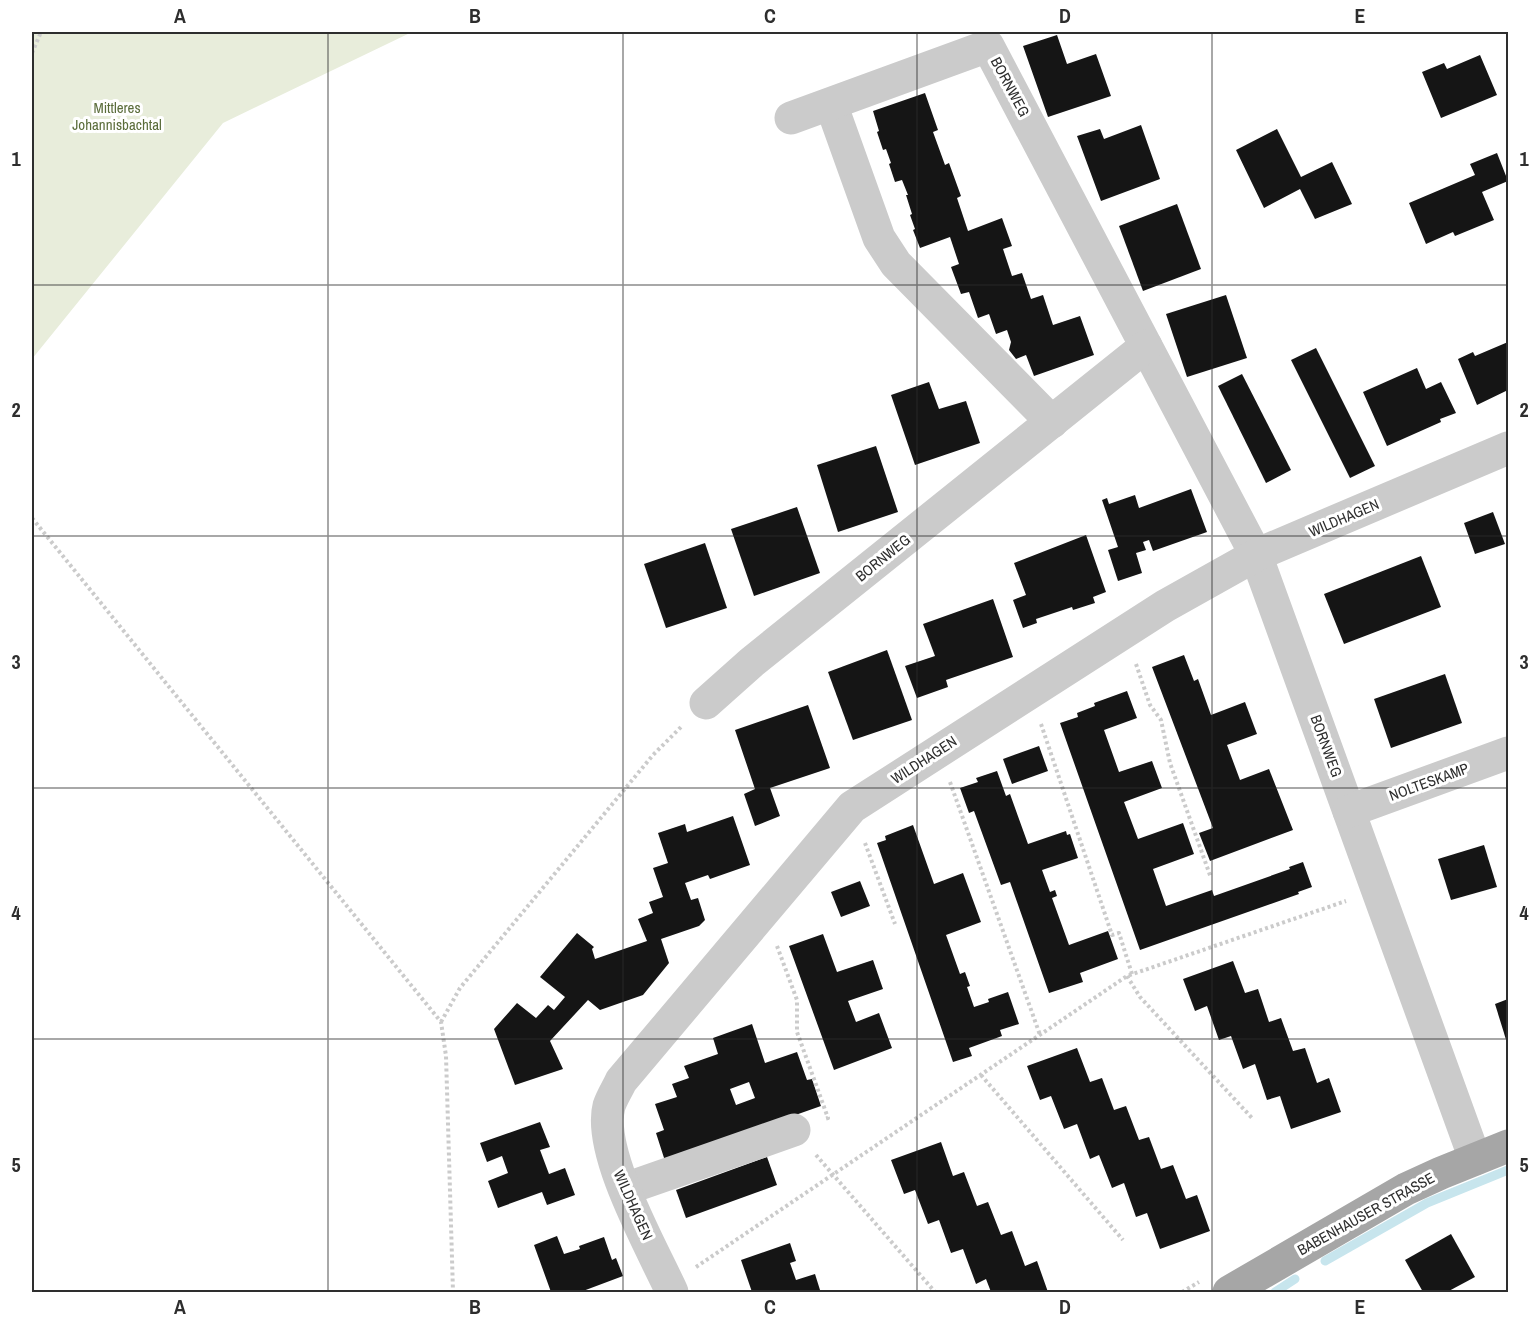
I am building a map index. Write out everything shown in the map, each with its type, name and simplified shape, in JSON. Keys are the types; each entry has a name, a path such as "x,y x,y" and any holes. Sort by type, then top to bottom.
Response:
{"main road":[{"name":"BABENHAUSER STRASSE","path":"1229,1293 1406,1189 1509,1146"}],"street":[{"name":"BORNWEG","path":"791,118 988,46 1256,555 1475,1159"},
{"path":"831,105 879,238 896,264 1052,422"},
{"name":"BORNWEG","path":"706,703 752,662 1146,346"},
{"name":"WILDHAGEN","path":"670,1289 616,1170 608,1136 609,1106 621,1081 852,807 1165,606 1256,555 1509,448"},
{"name":"NOLTESKAMP","path":"1349,810 1509,753"},
{"path":"625,1189 794,1130"}],"path":[{"path":"32,53 42,32"},
{"path":"32,518 441,1022 446,1056 453,1293"},
{"path":"1124,632 1150,705 1161,720 1170,763 1211,878"},
{"path":"1030,692 1105,916 1112,935 1119,933 1130,975 1140,997 1252,1118"},
{"path":"441,1022 460,988 542,887 653,755 706,703"},
{"path":"939,751 1040,1035"},
{"path":"852,807 895,924"},
{"path":"670,1289 833,1175 1130,975 1377,890"},
{"path":"765,910 797,1000 797,1032 828,1118 794,1130 935,1293"},
{"path":"981,1075 1123,1240"}],"green space":[{"name":"Mittleres Johannisbachtal","path":"32,32 412,32 223,123 32,359"}],"building":[{"path":"1057,35 1067,64 1096,54 1111,96 1048,117 1023,46"},
{"path":"1480,55 1497,95 1441,118 1422,72 1444,63 1447,69"},
{"path":"925,93 938,130 933,132 945,165 949,163 961,196 957,198 968,231 1002,218 1012,246 1003,249 1012,276 1022,273 1031,299 1043,295 1053,325 1080,316 1094,355 1034,376 1026,355 1016,359 1009,350 1011,342 1007,330 996,334 989,314 978,318 969,292 961,294 951,267 959,264 950,237 920,248 913,230 915,229 910,215 912,214 906,195 908,195 902,180 895,182 886,149 883,150 877,132 879,131 873,111"},
{"path":"1141,125 1160,179 1101,201 1077,136 1100,129 1104,139"},
{"path":"1277,129 1301,177 1332,162 1352,204 1315,219 1300,189 1264,208 1236,150"},
{"path":"1497,153 1508,181 1482,192 1494,220 1455,236 1453,232 1426,244 1409,203 1475,175 1470,164"},
{"path":"1177,204 1201,269 1143,291 1119,226"},
{"path":"1226,295 1247,358 1187,377 1166,314"},
{"path":"1508,342 1508,390 1477,405 1458,359 1473,352 1475,356"},
{"path":"1316,348 1375,466 1350,478 1291,360"},
{"path":"1417,368 1426,389 1441,382 1456,413 1387,446 1363,392"},
{"path":"1242,374 1291,470 1266,483 1218,386"},
{"path":"929,382 939,409 966,401 980,443 915,465 891,395"},
{"path":"876,446 898,512 838,532 817,465"},
{"path":"1191,489 1207,532 1153,551 1149,540 1143,542 1146,550 1136,553 1142,573 1118,581 1108,550 1118,547 1102,500 1107,498 1109,504 1135,495 1139,508"},
{"path":"797,507 820,573 754,596 731,529"},
{"path":"1493,512 1505,544 1475,554 1464,523"},
{"path":"1086,535 1106,592 1093,597 1095,603 1073,610 1072,607 1036,619 1037,623 1023,628 1013,600 1026,595 1014,563"},
{"path":"705,543 727,608 666,628 644,564"},
{"path":"1421,556 1441,607 1344,644 1324,594"},
{"path":"993,599 1013,657 946,680 948,687 917,698 905,666 935,656 923,624"},
{"path":"887,650 912,720 853,740 828,672"},
{"path":"1184,655 1194,681 1198,679 1211,715 1245,702 1257,734 1227,745 1240,780 1269,769 1293,830 1210,861 1199,833 1213,828 1152,667"},
{"path":"1445,674 1462,723 1391,748 1374,699"},
{"path":"1127,691 1137,718 1104,730 1119,772 1152,761 1162,788 1124,802 1138,839 1183,823 1194,854 1153,869 1166,906 1212,890 1214,896 1290,869 1289,867 1303,862 1312,887 1298,892 1299,894 1140,950 1060,723 1078,717 1077,713 1095,706 1094,703"},
{"path":"808,705 830,768 770,788 780,816 755,826 744,794 755,789 735,730"},
{"path":"1039,746 1048,771 1012,784 1003,759"},
{"path":"997,771 1006,796 1010,794 1028,844 1066,831 1067,835 1070,834 1078,858 1042,870 1050,892 1055,890 1057,896 1052,898 1069,945 1108,931 1118,959 1080,973 1083,982 1049,993 1010,882 1001,885 974,811 969,813 960,788 978,782 976,778"},
{"path":"733,816 750,865 710,879 708,875 685,883 691,900 698,898 705,920 699,926 661,939 669,963 643,995 600,1010 588,1000 550,1041 563,1069 515,1085 494,1029 517,1003 536,1018 548,1005 554,1010 565,997 540,977 577,933 594,947 592,949 595,959 647,941 638,919 653,913 649,902 663,897 653,868 668,863 658,833 685,824 687,832"},
{"path":"913,825 934,884 963,873 981,922 946,935 960,974 965,972 974,1007 1008,992 1019,1024 1000,1030 1002,1036 969,1048 972,1056 953,1062 877,843 886,840 885,836"},
{"path":"1484,845 1497,887 1451,900 1438,859"},
{"path":"860,881 870,906 841,917 831,892"},
{"path":"823,934 837,972 873,960 883,989 848,1001 856,1022 879,1013 892,1048 834,1070 789,946"},
{"path":"1233,961 1245,993 1258,989 1269,1022 1281,1018 1293,1051 1305,1048 1317,1083 1329,1078 1341,1112 1291,1129 1280,1096 1267,1100 1255,1064 1243,1069 1231,1036 1219,1040 1207,1006 1195,1011 1183,979"},
{"path":"1508,999 1508,1046 1495,1004"},
{"path":"752,1024 765,1063 797,1052 807,1080 812,1079 821,1106 665,1161 656,1133 664,1130 655,1104 677,1097 672,1084 689,1078 684,1066 718,1054 713,1038","holes":["749,1082 755,1098 736,1105 730,1089"]},
{"path":"1077,1048 1090,1082 1102,1078 1114,1110 1126,1106 1139,1140 1149,1137 1161,1169 1173,1165 1186,1199 1197,1195 1210,1231 1160,1249 1147,1213 1136,1217 1124,1183 1112,1188 1099,1155 1090,1159 1077,1124 1064,1129 1051,1096 1040,1100 1027,1066"},
{"path":"540,1122 550,1147 540,1150 549,1174 565,1168 575,1195 547,1205 542,1192 498,1208 488,1181 508,1173 502,1156 487,1162 480,1143"},
{"path":"941,1142 953,1176 964,1172 977,1206 988,1202 1001,1235 1012,1231 1025,1266 1037,1261 1048,1292 991,1292 986,1279 976,1284 963,1249 951,1253 939,1220 928,1224 915,1190 904,1194 891,1160"},
{"path":"767,1157 777,1185 686,1218 676,1190"},
{"path":"1451,1234 1475,1277 1447,1292 1423,1292 1405,1260"},
{"path":"557,1236 564,1254 604,1237 612,1260 616,1258 623,1276 583,1292 551,1292 534,1245"},
{"path":"790,1243 796,1261 790,1263 796,1280 815,1274 820,1290 814,1292 752,1292 741,1260"}],"waterway":[{"path":"1325,1261 1427,1203 1508,1170"},
{"path":"1275,1292 1295,1279"}]}
